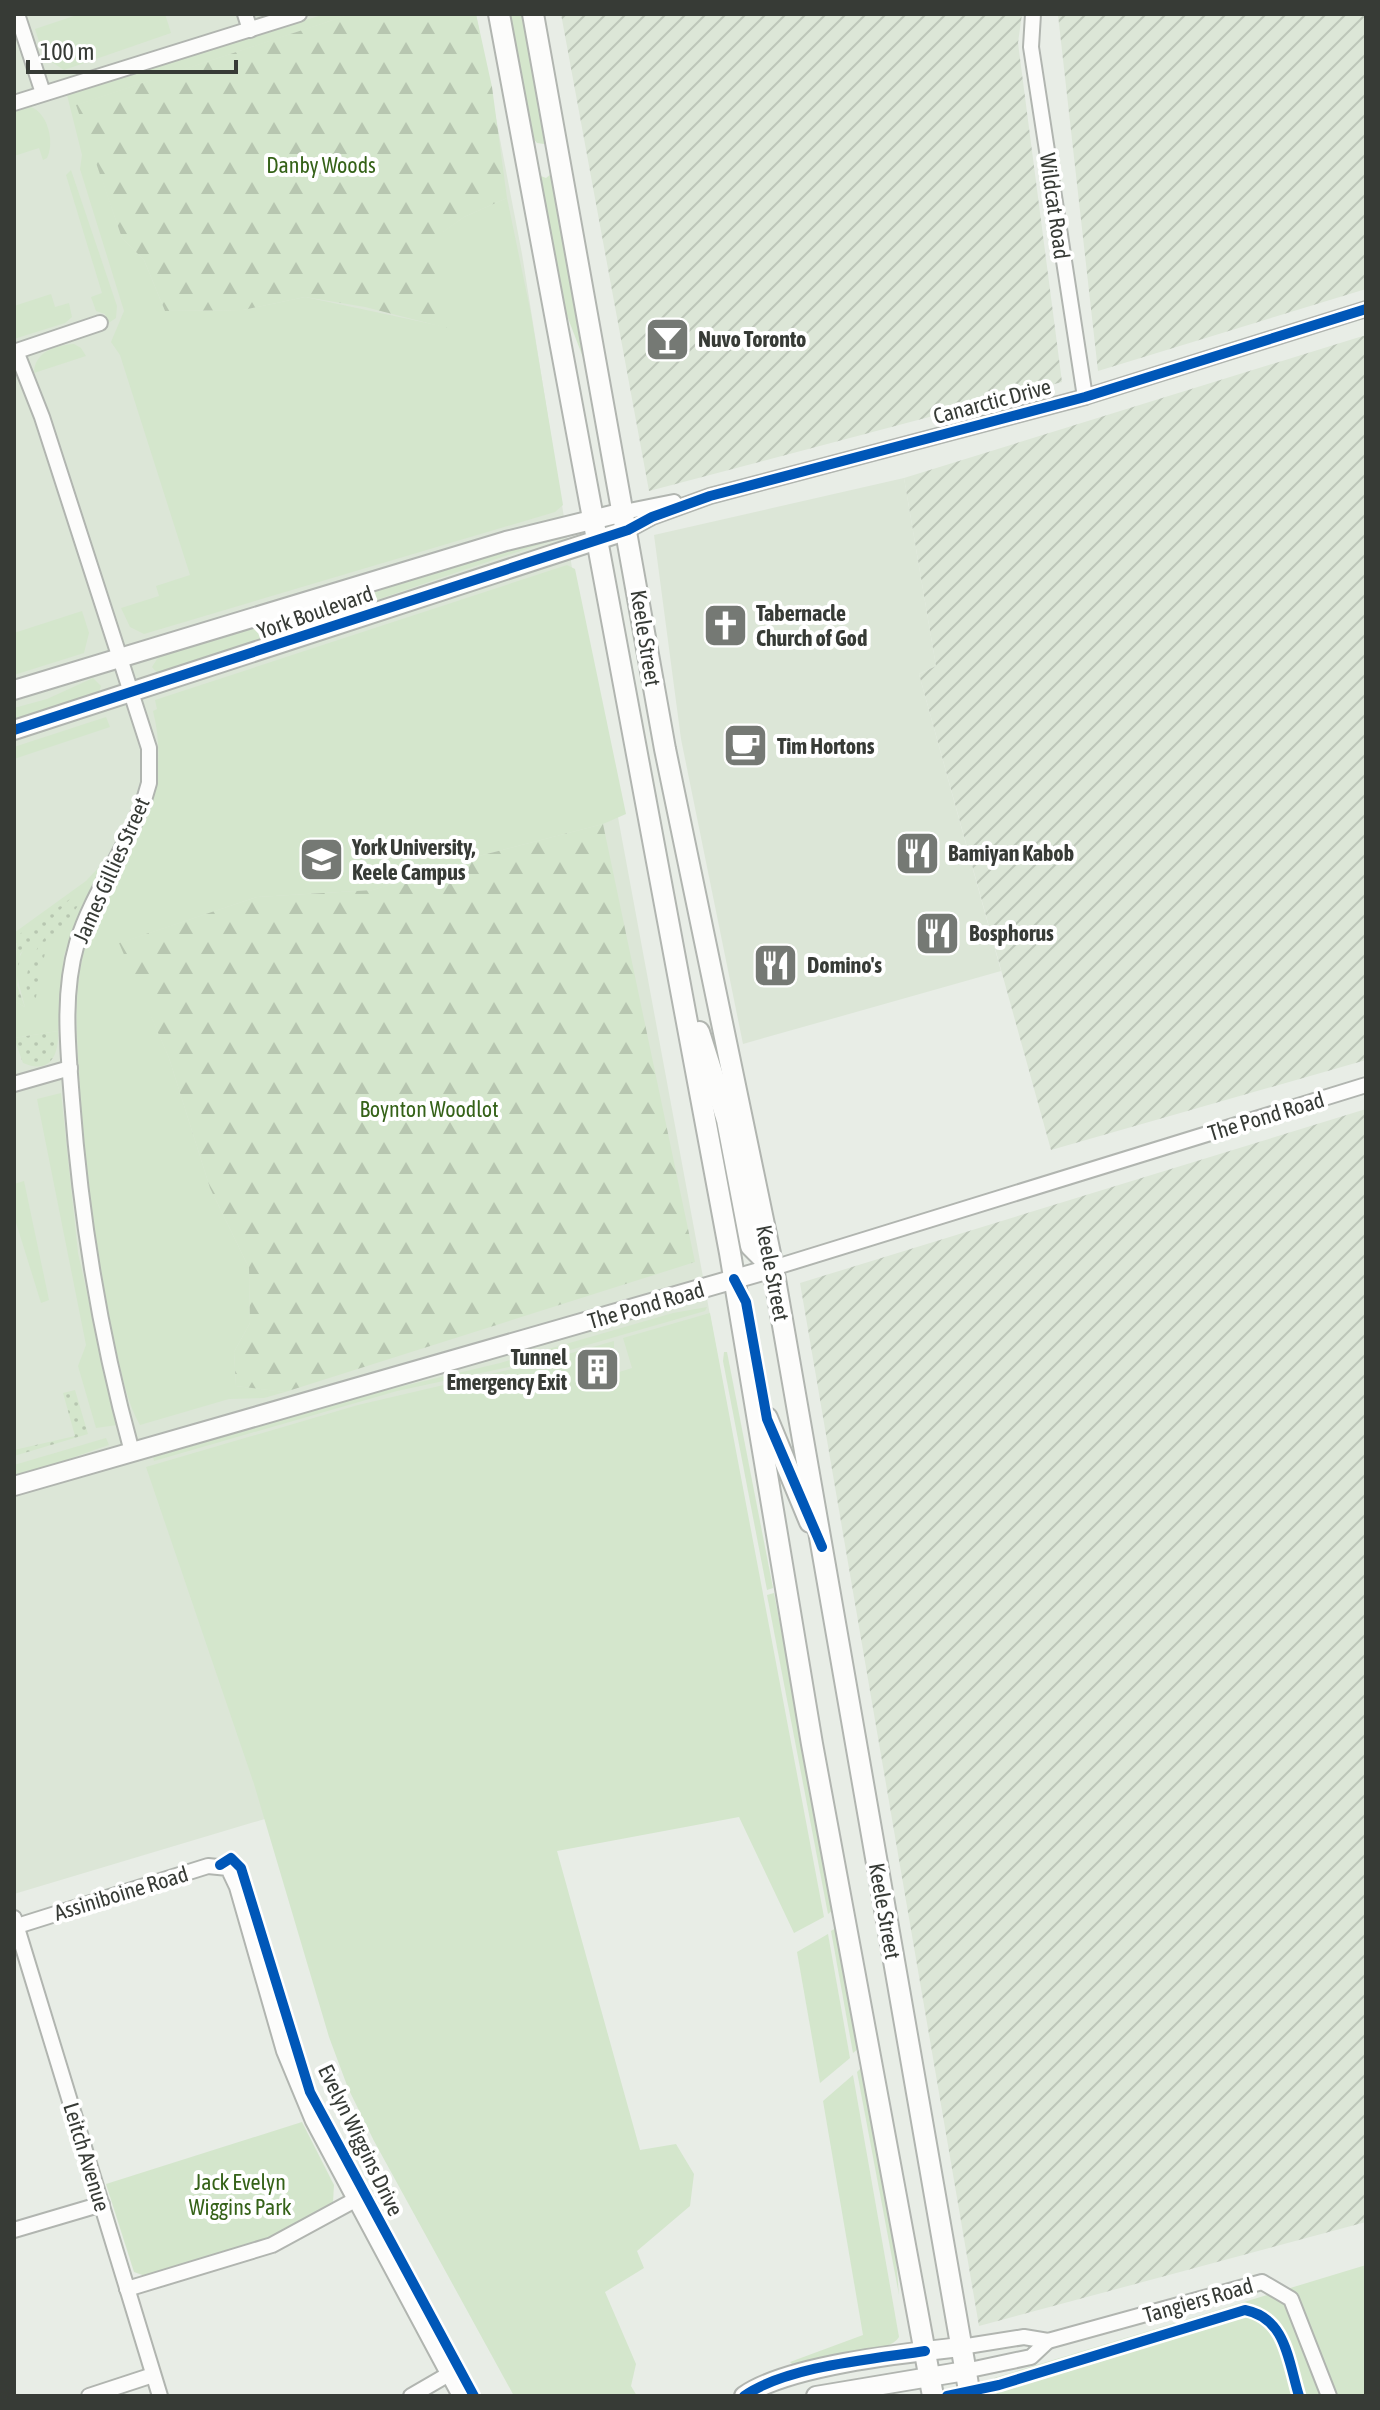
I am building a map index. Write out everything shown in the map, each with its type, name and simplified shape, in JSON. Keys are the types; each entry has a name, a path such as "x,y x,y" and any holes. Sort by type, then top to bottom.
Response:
{"main road":[{"name":"Keele Street","path":"499,14 734,1279 812,1744 931,2386"},
{"name":"Keele Street","path":"533,14 665,749 773,1268 970,2396"},
{"path":"526,157 543,159 559,154"},
{"path":"678,972 727,1120 751,1246 773,1268"},
{"path":"734,1279 746,1302 767,1419 822,1547"}],"street":[{"path":"17,14 43,93"},
{"path":"245,14 250,30"},
{"path":"14,103 299,14"},
{"name":"Wildcat Road","path":"1033,14 1031,47 1085,397"},
{"name":"Canarctic Drive","path":"595,518 626,521 652,517 710,496 1085,397 1366,309"},
{"path":"15,352 100,323"},
{"name":"James Gillies Street","path":"15,352 42,417 149,748 149,783 137,819 92,905 77,943 68,998 79,1198 87,1256 132,1452"},
{"name":"York Boulevard","path":"14,690 491,545 595,518"},
{"name":"York Boulevard","path":"14,730 133,694 599,540 626,521"},
{"path":"14,1084 70,1068"},
{"name":"The Pond Road","path":"14,1486 773,1268 1366,1085"},
{"name":"Assiniboine Road","path":"15,1924 208,1866 228,1868"},
{"name":"Evelyn Wiggins Drive","path":"228,1868 237,1887 284,2051 313,2121 353,2201 460,2396"},
{"name":"Leitch Avenue","path":"15,1924 160,2396"},
{"path":"127,2289 272,2245 353,2201"},
{"path":"14,2230 102,2204"},
{"name":"Tangiers Road","path":"961,2347 1024,2337 1048,2341 1262,2282 1291,2299 1329,2396"},
{"name":"Tangiers Road","path":"965,2371 1031,2357 1048,2341"},
{"path":"744,2396 754,2389 800,2374 961,2347"},
{"path":"816,2396 931,2386 965,2371"},
{"path":"411,2396 449,2374"},
{"path":"89,2396 153,2375"}],"shaded area":[{"name":"York University, Keele Campus","path":"14,14 476,14 522,254 573,574 779,1688 435,1768 14,1894"},
{"path":"561,14 1022,14 1018,43 1062,382 649,491"},
{"path":"1366,14 1366,289 1098,371 1058,15"},
{"path":"1366,335 1366,1060 1051,1150 919,674 936,666 904,478"},
{"path":"904,478 936,666 919,674 1001,971 743,1044 681,739 654,535"},
{"path":"1366,1109 1366,2222 979,2326 800,1283"}],"green space":[{"path":"80,14 165,14 171,33 64,70 44,57 35,29"},
{"path":"325,14 351,14 77,105 122,238 144,260 165,311 243,310 305,297 446,327 431,240 464,217 507,198 531,314 563,505 555,512 144,634 130,627 121,608 159,596 156,586 190,575 120,355 111,342 124,311 80,169 82,155 67,95"},
{"name":"Danby Woods","path":"351,14 476,14 492,87 507,198 464,217 432,240 447,328 365,307 305,297 243,310 165,311 144,260 122,238 76,105"},
{"path":"508,14 525,14 547,142 544,144 537,143 530,135"},
{"path":"31,107 42,115 50,137 49,152 43,160 39,148 14,156 14,112"},
{"path":"71,170 117,306 116,318 107,324 105,314 96,311 91,297 102,293 66,175"},
{"path":"554,172 587,368 563,305 538,175 546,178"},
{"path":"51,294 55,307 69,303 72,317 65,323 14,339 14,306"},
{"path":"74,344 86,356 34,373 38,360 47,351"},
{"path":"550,537 551,541 207,658 158,674 152,667 159,656"},
{"path":"567,565 575,569 626,814 603,824 475,857 373,890 257,897 120,943 169,1058 210,1188 249,1268 250,1323 234,1352 236,1386 285,1392 264,1398 229,1399 140,1425 123,1378 96,1248 83,1144 77,1012 85,948 109,888 149,807 156,778 158,746 153,711 157,709 155,700"},
{"path":"82,611 89,633 84,653 14,675 14,633"},
{"path":"93,678 101,686 98,695 14,722 14,708 47,699"},
{"path":"106,717 110,727 14,759 14,747"},
{"name":"Boynton Woodlot","path":"603,824 695,1262 285,1392 236,1386 234,1352 250,1323 249,1268 210,1188 169,1058 119,943 257,897 373,890 475,857"},
{"path":"101,865 64,955 58,1031 14,1038 14,1001 25,1007 17,974 19,958 40,930 15,944 14,954 14,933 86,881"},
{"path":"84,887 82,900 45,953 35,1002 31,1004 27,987 33,956"},
{"path":"70,899 20,954 17,985 25,1007 14,1001 17,936"},
{"path":"58,1031 55,1054 47,1064 33,1066 23,1063 14,1038"},
{"path":"61,1093 78,1253 117,1425 96,1428 78,1366 86,1345 37,1099"},
{"path":"24,1181 49,1300 41,1303 14,1216 14,1184"},
{"path":"707,1307 705,1311 518,1365 397,1391 154,1461 153,1457 374,1393 500,1363 673,1313"},
{"path":"710,1313 824,1917 794,1933 739,1817 557,1851 640,2150 676,2144 694,2174 690,2206 637,2251 644,2268 605,2292 636,2364 631,2386 637,2396 514,2396 348,2088 329,2037 254,1784 146,1467 358,1405 529,1365 614,1341 614,1350 593,1357 596,1376 609,1391 613,1374 632,1368 623,1338"},
{"path":"724,1352 727,1352 773,1588 767,1590 723,1361"},
{"path":"75,1390 88,1434 14,1456 14,1450 75,1436 63,1393"},
{"path":"106,1438 109,1445 14,1479 14,1465"},
{"path":"774,1593 835,1908 828,1914 767,1595"},
{"path":"839,1926 860,2047 853,2053 831,1931"},
{"path":"828,1934 850,2058 820,2083 797,1952"},
{"path":"864,2065 894,2234 899,2295 857,2072"},
{"path":"853,2075 899,2337 893,2343 867,2353 794,2366 790,2362 863,2335 823,2101"},
{"name":"Jack Evelyn Wiggins Park","path":"302,2122 334,2185 333,2202 268,2238 145,2276 134,2272 106,2184"},
{"path":"1366,2265 1366,2396 997,2396 994,2378"}],"cycle path":[{"path":"14,730 628,530 652,517 710,496 1085,397 1366,309"},
{"path":"734,1279 746,1302 767,1419 822,1547"},
{"path":"220,1865 231,1858 241,1868 310,2092 474,2396"},
{"path":"947,2396 999,2385 1245,2310 1259,2315 1277,2331 1288,2355 1299,2396"},
{"path":"744,2396 783,2377 806,2371 925,2351"}],"place":[{"name":"Nuvo Toronto","path":"667,339"},
{"name":"Tabernacle Church of God","path":"725,626"},
{"name":"Tim Hortons","path":"746,746"},
{"name":"Bamiyan Kabob","path":"917,853"},
{"name":"York University, Keele Campus","path":"321,860"},
{"name":"Bosphorus","path":"938,933"},
{"name":"Domino's","path":"776,965"},
{"name":"Tunnel Emergency Exit","path":"598,1370"}]}
